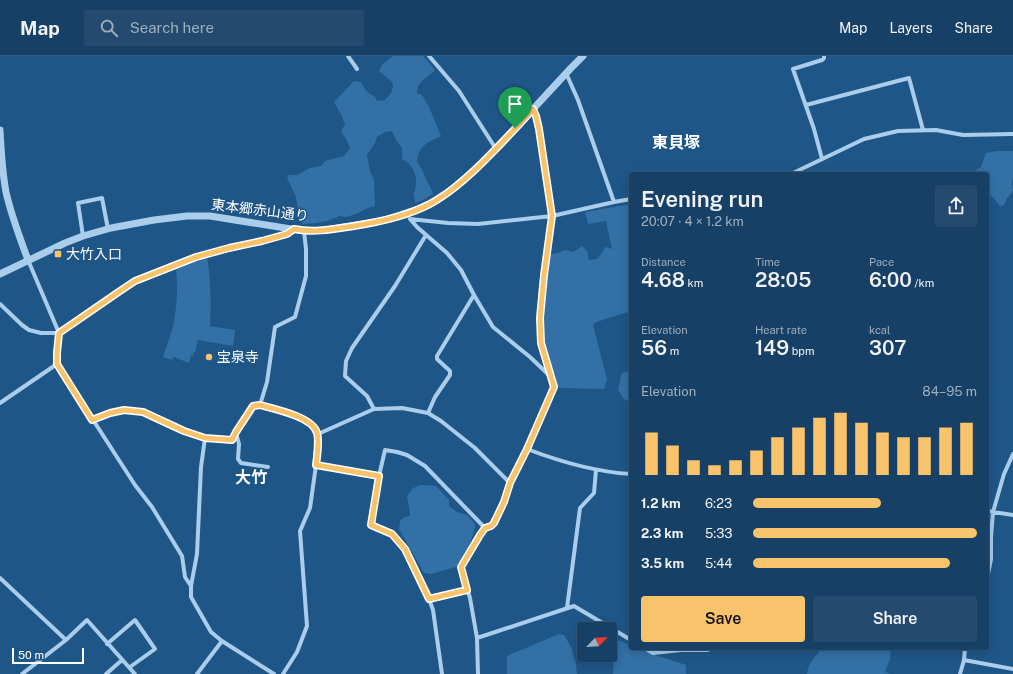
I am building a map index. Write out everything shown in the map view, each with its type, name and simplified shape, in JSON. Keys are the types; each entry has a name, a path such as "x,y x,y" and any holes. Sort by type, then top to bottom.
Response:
{"street":[{"path":"348,56 357,69"},
{"path":"429,56 459,92 496,149"},
{"name":"東本郷赤山通り","path":"0,274 83,236 108,229 181,216 222,218 304,231 327,230 408,216 450,191 472,172 496,149 583,56"},
{"path":"822,159 814,129 793,68 822,60 824,56"},
{"path":"566,73 578,100 614,202"},
{"path":"806,105 909,78 923,130"},
{"path":"478,674 478,638 470,598 461,567 485,528 494,523 504,502 510,483 527,449 554,387 541,343 540,318 552,216 539,129 533,109"},
{"path":"0,130 3,175 14,220 28,260 59,333 57,364 135,485 152,507 182,556 185,577 191,586"},
{"path":"795,172 864,140 898,131 936,130 963,135 1013,134"},
{"path":"83,236 78,203 102,198 108,229"},
{"path":"408,216 448,223 478,224 552,216 629,199"},
{"path":"408,216 426,235 447,253 461,270 492,327 530,357 551,377"},
{"path":"0,304 29,330 41,333 59,333 135,281 196,257 287,234 294,229"},
{"path":"260,405 268,382 275,327 295,317 306,276 304,231"},
{"path":"374,409 366,396 345,376 346,361 352,348 395,286 426,235"},
{"path":"428,413 435,397 450,375 450,371 437,359 437,356 474,295"},
{"path":"0,403 57,364"},
{"path":"92,420 110,413 124,410 143,412 184,431 205,438 232,440 253,406 260,405 306,420 314,426 318,434 316,465 310,508 300,531 307,626 297,652 283,674"},
{"path":"318,434 374,409 402,408 428,413 441,421 475,448 510,483"},
{"path":"236,432 239,444 238,459 240,463 268,467"},
{"path":"205,438 201,467 196,554 191,586 191,597 211,632 222,641 274,674"},
{"path":"527,449 554,459 596,470 629,474"},
{"path":"442,674 433,610 429,599 405,549 392,534 371,525 385,450 407,454 425,466 485,528"},
{"path":"989,569 991,559 993,512 1004,474 1013,454"},
{"path":"316,465 379,476"},
{"path":"567,608 580,508 594,493 596,470"},
{"path":"989,511 1013,515"},
{"path":"0,578 66,640"},
{"path":"429,599 467,590"},
{"path":"478,638 574,606 629,639"},
{"path":"22,674 66,640 87,620 135,674"},
{"path":"108,644 135,620 155,649 130,668"},
{"path":"197,674 222,641"},
{"path":"648,650 653,653 681,650 707,650"},
{"path":"960,674 965,650"},
{"path":"106,674 122,660"},
{"path":"964,660 1013,669"}],"shaded area":[{"path":"393,56 423,56 435,70 420,83 417,89 417,93 422,95 429,107 441,136 424,145 419,152 417,162 423,171 433,194 415,203 414,193 416,176 409,164 402,159 402,148 392,131 385,132 377,137 367,155 370,171 374,180 375,206 346,217 340,216 327,221 303,224 299,218 296,197 287,178 289,175 297,175 310,168 321,166 325,161 344,156 350,148 341,131 345,125 342,116 334,102 354,81 361,82 366,91 375,97 377,101 385,100 391,93 393,87 392,82 379,71 382,65"},
{"path":"996,151 1013,151 1013,190 1004,205 1000,206 989,195 989,172 975,172 981,167 986,153"},
{"path":"629,204 629,314 628,312 608,318 594,323 593,325 607,379 604,389 561,388 555,385 543,334 541,313 543,290 550,254 565,250 573,252 582,246 587,251 589,260 597,259 605,247 612,249 606,221 588,224 585,212"},
{"path":"207,256 211,308 210,326 235,330 233,346 198,340 195,352 193,356 191,355 189,363 174,357 172,360 163,357 173,327 177,298 176,270"},
{"path":"629,371 629,401 624,399 618,390 622,373"},
{"path":"421,485 436,486 449,500 449,506 457,512 467,515 475,524 471,541 456,567 431,574 424,573 399,529 400,521 405,517 410,516 407,496 413,488"},
{"path":"559,634 564,635 571,647 577,674 507,674 507,656"},
{"path":"617,641 629,645 629,650 640,650 686,665 686,674 613,674 614,662 617,662"},
{"path":"821,650 891,650 890,659 885,672 892,674 807,674 815,656"}],"place":[{"name":"大竹入口","path":"58,254"},
{"name":"宝泉寺","path":"209,357"}],"district":[{"name":"東貝塚","path":"676,142"},
{"name":"大竹","path":"251,477"}],"route":[{"path":"533,109 539,129 552,216 540,318 541,343 554,387 527,449 510,483 504,502 494,523 485,528 461,567 467,590 429,599 405,549 392,534 371,525 379,476 316,465 318,434 314,426 306,420 260,405 253,406 232,440 205,438 184,431 143,412 124,410 110,413 92,420 57,364 59,333 135,281 196,257 287,234 294,229 304,231 327,230 384,220 418,209 440,198 460,183 496,149 515,128 533,109"}]}
